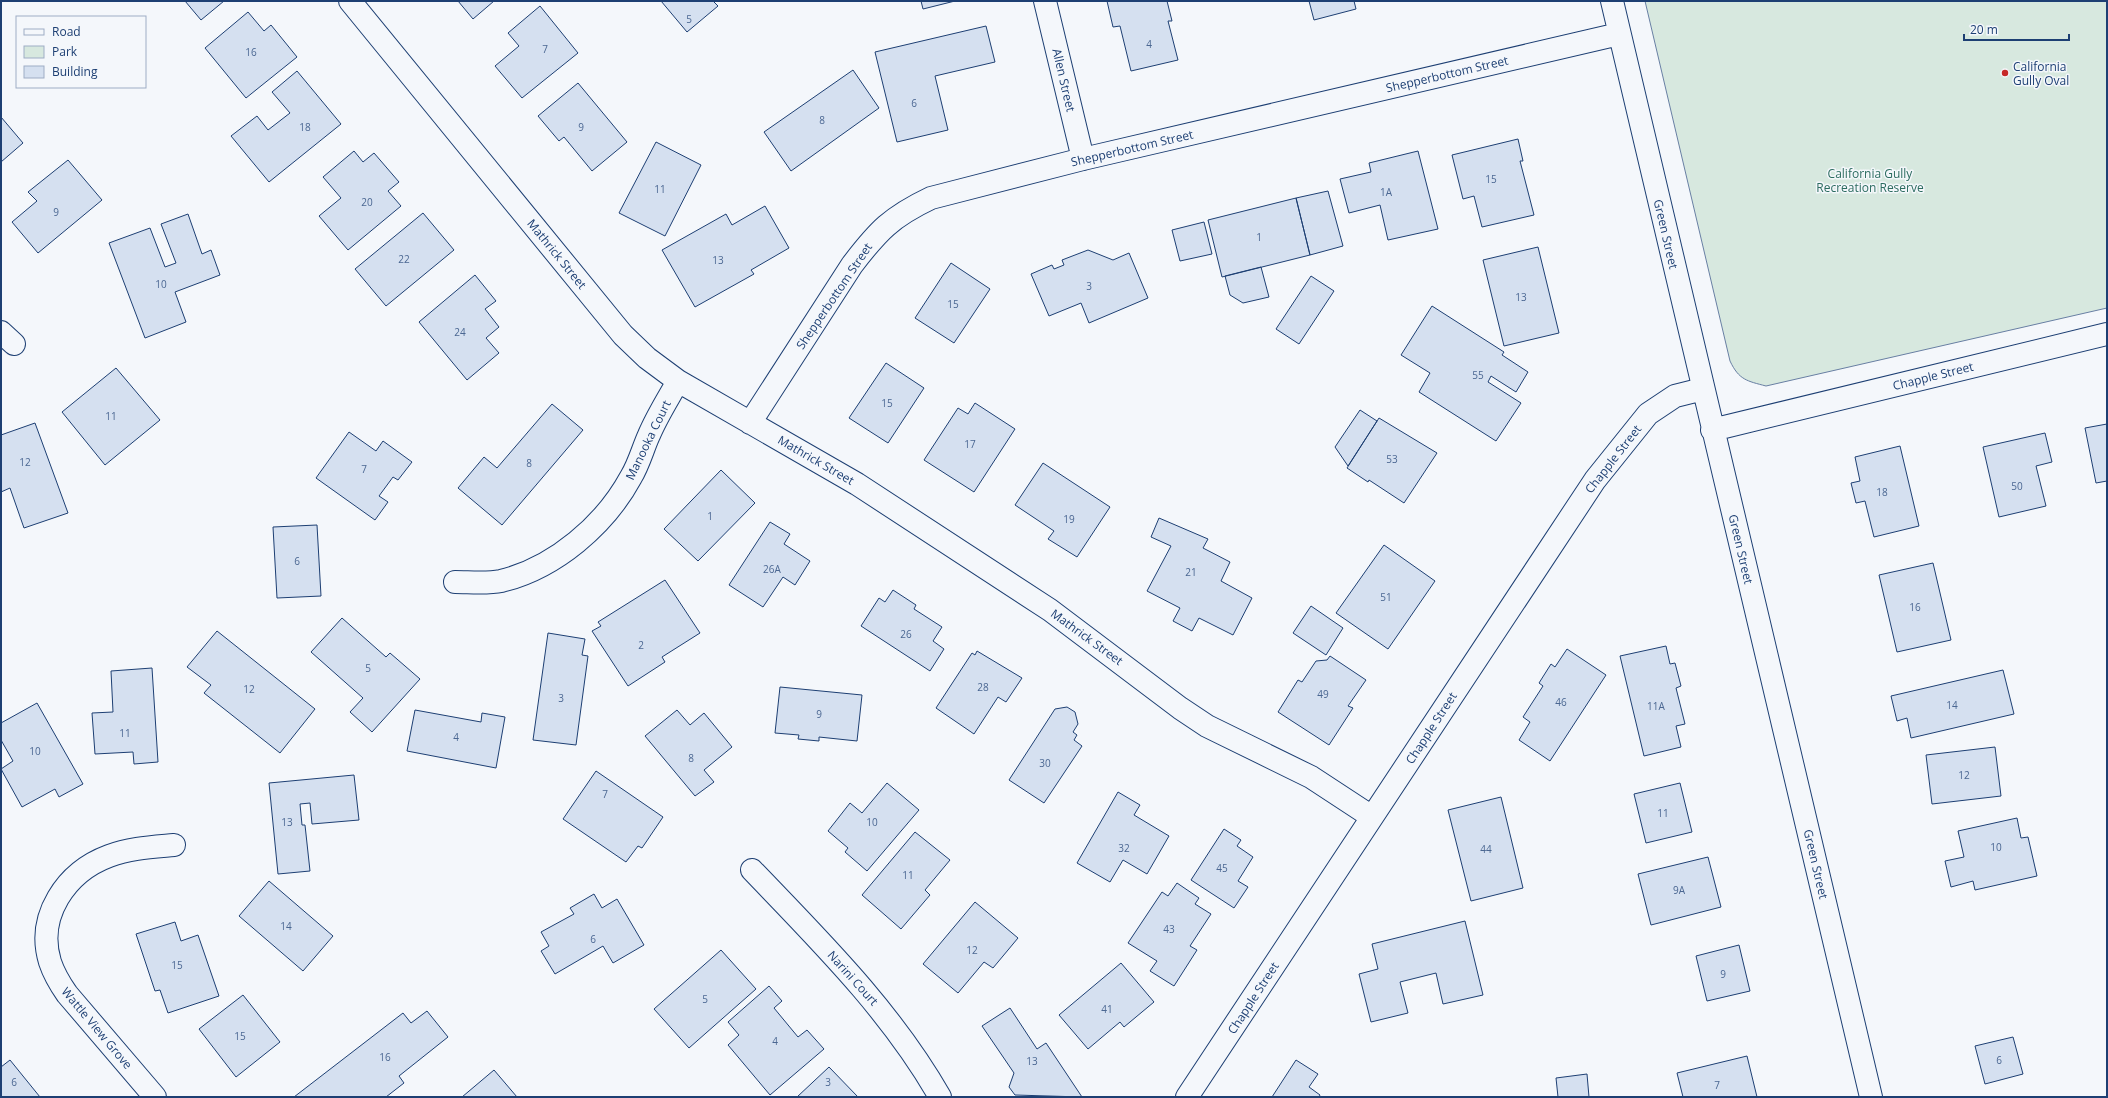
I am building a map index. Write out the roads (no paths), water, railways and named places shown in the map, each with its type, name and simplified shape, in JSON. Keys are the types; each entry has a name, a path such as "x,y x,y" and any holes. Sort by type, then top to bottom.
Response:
{"street":[{"name":"Mathrick Street","path":"350,1 623,335 647,358 678,381 857,484 990,570 1056,614 1180,708 1207,726 1305,774 1372,817"},
{"name":"Allen Street","path":"1045,1 1083,159"},
{"name":"Green Street","path":"1612,1 1712,430 1871,1097"},
{"name":"Shepperbottom Street","path":"750,423 852,265 887,224 908,208 931,198 1083,159 1619,34"},
{"name":"Chapple Street","path":"1712,430 2107,334"},
{"name":"Manooka Court","path":"455,582 499,581 522,575 570,546 593,526 615,501 632,476 649,434 678,381"},
{"name":"Chapple Street","path":"1187,1097 1595,480 1648,414 1675,396 1703,389"},
{"name":"Wattle View Grove","path":"155,1097 67,994 57,979 50,961 48,927 51,909 61,892 75,876 88,867 107,856 124,851 174,845"},
{"name":"Narini Court","path":"752,870 810,930 877,1005 921,1064 940,1097"}],"place":[{"name":"California Gully Oval","path":"2005,73"}],"park label":[{"name":"California Gully Recreation Reserve","path":"1870,180"}]}
